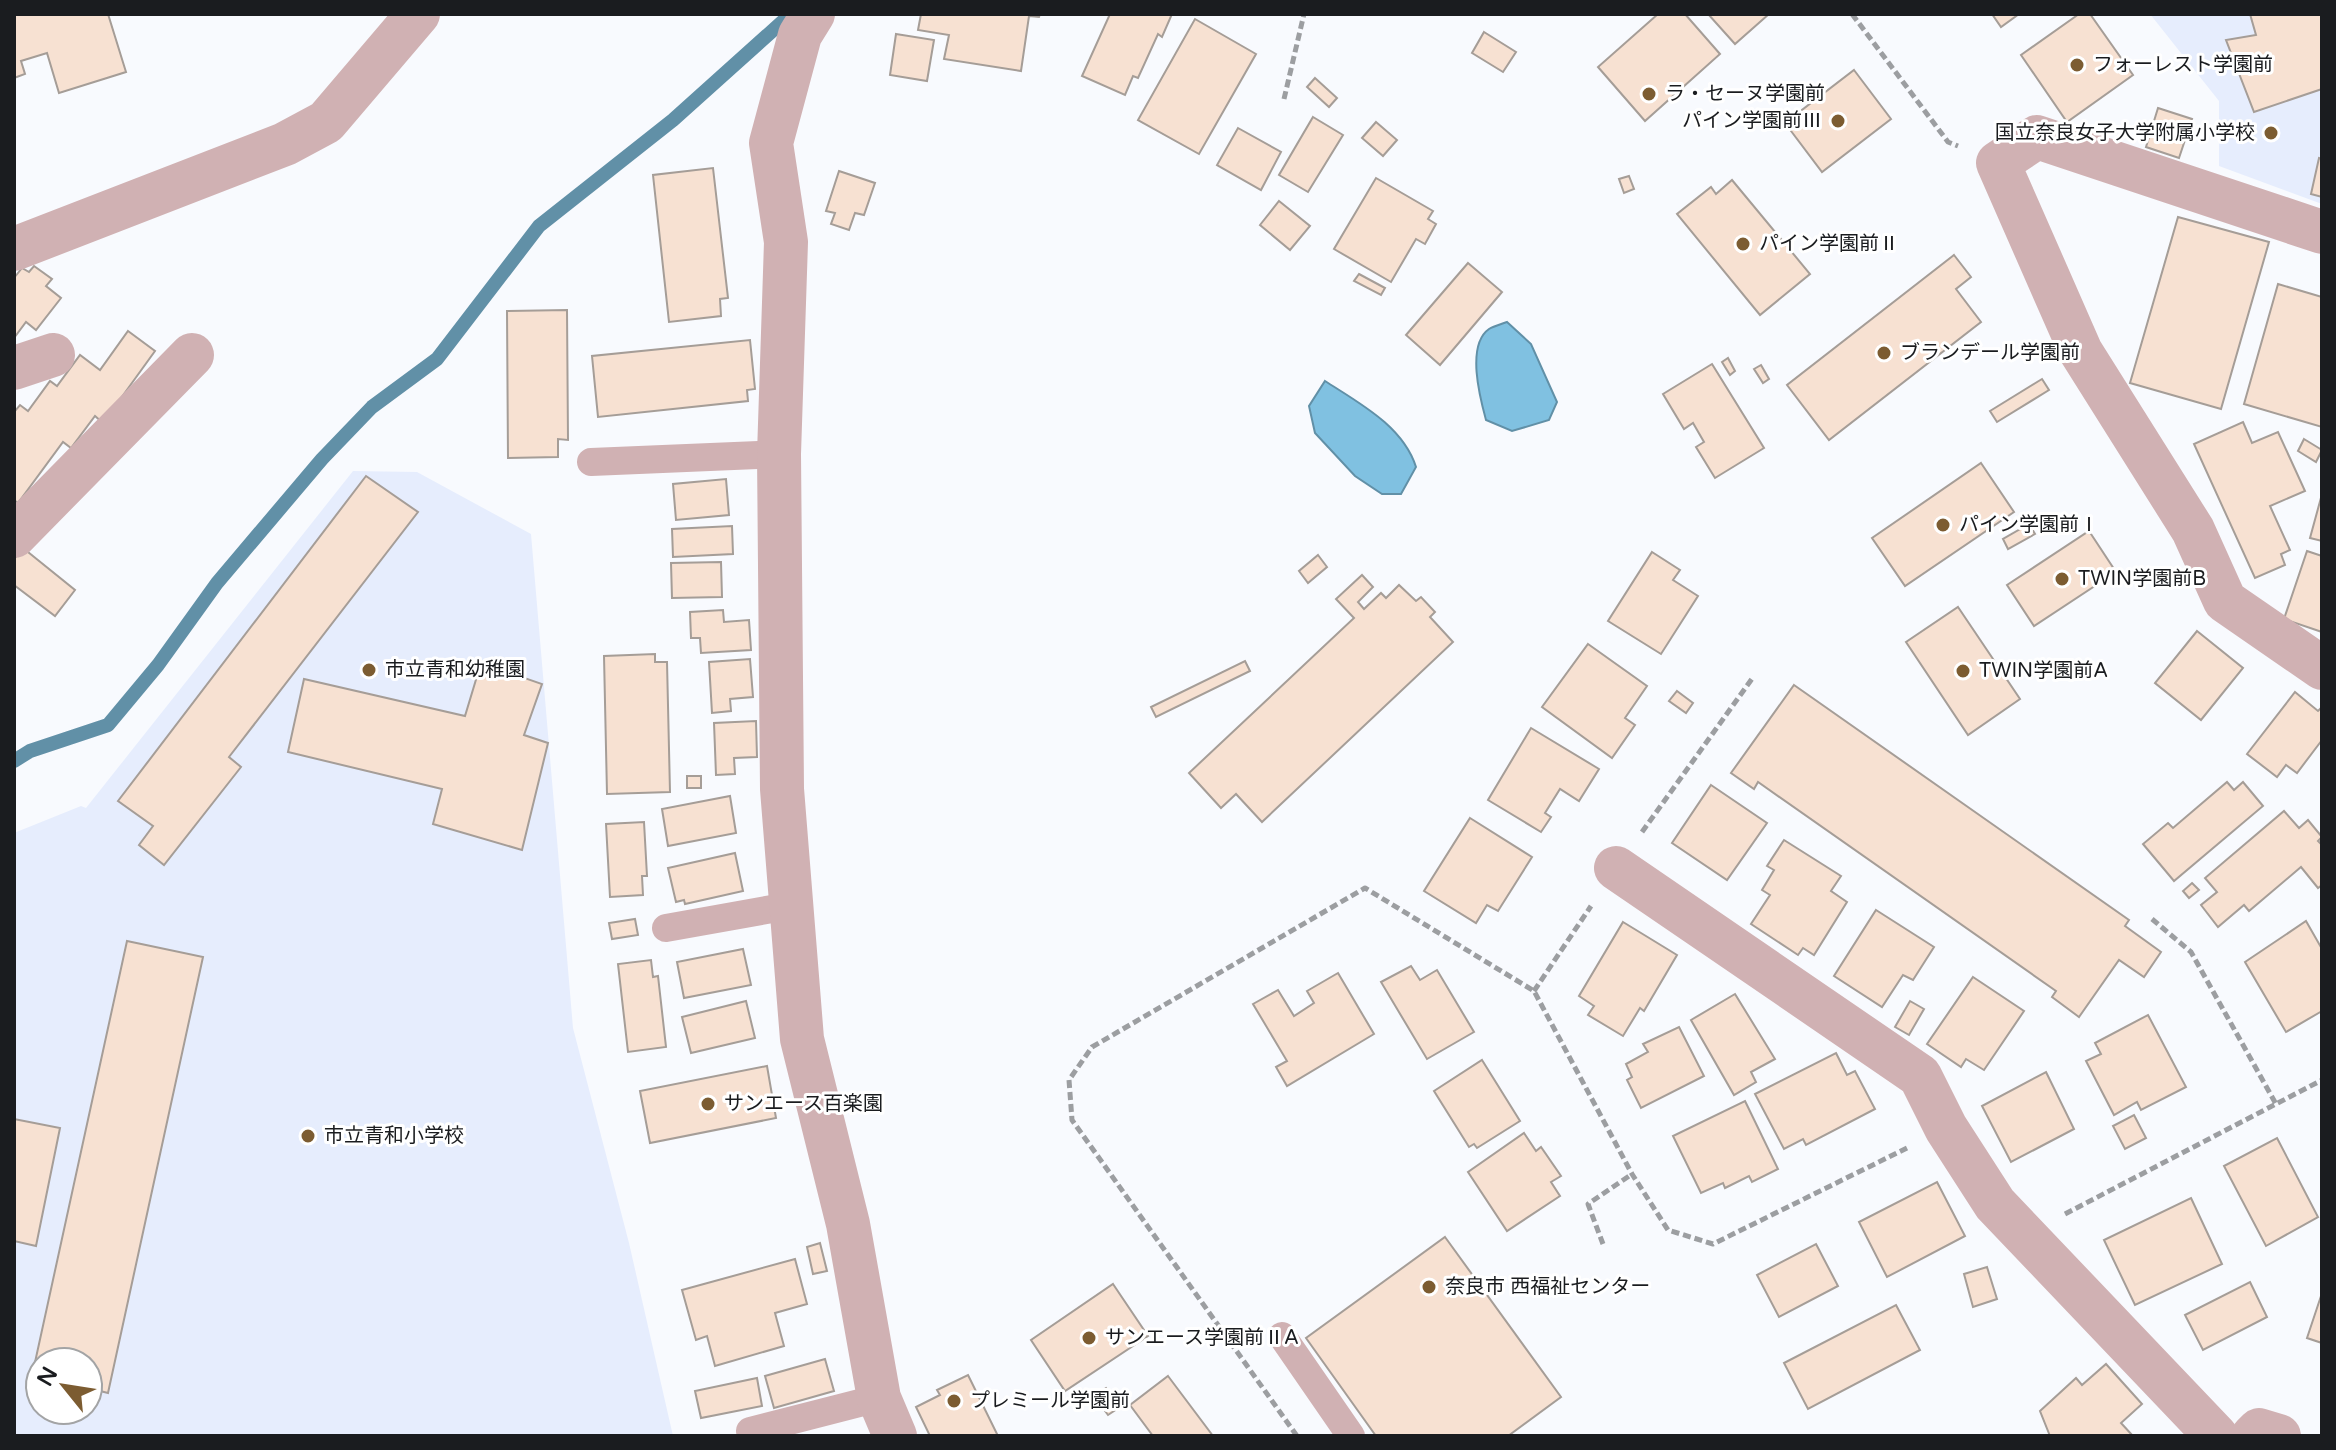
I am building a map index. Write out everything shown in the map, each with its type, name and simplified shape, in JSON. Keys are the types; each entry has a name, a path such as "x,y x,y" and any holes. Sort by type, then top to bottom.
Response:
{"street":[{"path":"14,249 285,144 326,122 418,14"},
{"path":"813,14 800,35 771,143 786,242 779,454 782,774 789,906 802,1039 848,1224 887,1417"},
{"path":"2322,232 2037,137 1998,163 2081,352 2193,530 2225,601 2322,668"},
{"path":"14,536 192,355"},
{"path":"1616,868 1920,1076 1946,1128 1995,1204 2216,1436"},
{"path":"2253,1436 2259,1430 2279,1436"}],"lane":[{"path":"591,462 779,454"},
{"path":"666,928 789,906"},
{"path":"1282,1336 1351,1436"},
{"path":"750,1431 887,1417"}],"path":[{"path":"1284,99 1304,14"},
{"path":"1852,14 1948,142 1998,163"},
{"path":"1297,1436 1072,1120 1069,1080 1092,1047 1365,888 1534,991 1632,1174 1668,1230 1713,1244 1946,1128"},
{"path":"2152,919 2191,952 2276,1104"},
{"path":"2025,1235 2322,1080"},
{"path":"1603,1244 1588,1204 1632,1174"}],"shaded area":[{"name":"国立奈良女子大学附属小学校","path":"2150,14 2322,14 2322,204 2219,166 2219,101"},
{"name":"市立青和小学校","path":"353,471 417,472 531,534 573,1028 629,1243 673,1436 14,1436 14,833 81,806 86,808"}],"water":[{"path":"1507,322 1531,344 1557,402 1549,420 1512,431 1486,420 1476,359 1482,337 1489,329"},
{"path":"1325,381 1378,417 1410,452 1416,467 1401,494 1382,494 1355,476 1315,433 1309,406"}],"building":[{"path":"14,14 108,14 126,72 59,93 47,53 21,61 25,74 14,78"},
{"path":"921,14 1040,14 1039,17 1029,16 1021,71 944,59 949,35 918,30"},
{"path":"1110,14 1172,14 1162,37 1158,34 1138,78 1133,76 1125,95 1082,76"},
{"name":"ラ・セーヌ学園前","path":"1658,14 1685,14 1720,54 1645,121 1598,67"},
{"name":"ラ・セーヌ学園前","path":"1708,14 1769,14 1735,44"},
{"path":"1992,14 2019,14 2001,27"},
{"name":"フォーレスト学園前","path":"2079,14 2090,14 2133,75 2067,122 2021,55"},
{"path":"2250,14 2322,14 2322,89 2254,112 2226,40 2256,35"},
{"path":"1195,19 1256,54 1199,154 1138,120"},
{"path":"1484,32 1516,52 1503,72 1472,53"},
{"path":"896,34 934,40 927,81 890,75"},
{"name":"パイン学園前Ⅲ","path":"1854,70 1891,119 1822,172 1785,123"},
{"path":"1315,78 1337,98 1329,107 1307,87"},
{"path":"2158,108 2192,119 2179,158 2146,147"},
{"path":"1313,117 1343,135 1308,192 1279,175"},
{"path":"1376,122 1397,140 1383,156 1362,138"},
{"path":"1238,128 1281,152 1261,190 1217,165"},
{"path":"2319,158 2322,159 2322,197 2311,194"},
{"path":"713,168 728,298 720,299 721,316 669,322 653,175"},
{"path":"839,171 875,183 864,215 855,213 849,230 831,224 835,213 826,211"},
{"path":"1629,176 1634,189 1624,193 1619,179"},
{"path":"1376,178 1433,211 1428,219 1436,224 1425,244 1416,239 1391,282 1334,249"},
{"name":"パイン学園前Ⅱ","path":"1732,180 1810,274 1760,315 1677,214 1711,187 1716,194"},
{"path":"1279,201 1310,226 1290,250 1260,225"},
{"path":"2178,217 2269,242 2221,409 2130,383"},
{"name":"ブランデール学園前","path":"1954,255 1971,277 1956,289 1981,322 1829,440 1787,385"},
{"path":"1468,263 1502,292 1440,365 1406,335"},
{"path":"34,266 52,279 46,286 61,298 36,330 26,322 14,338 14,278 22,268 29,272"},
{"path":"1359,274 1385,288 1381,295 1354,281"},
{"path":"2278,284 2322,297 2322,427 2244,404"},
{"path":"567,310 568,440 558,439 558,457 508,458 507,311"},
{"path":"128,331 155,351 103,423 95,416 71,448 63,442 18,503 14,500 14,412 20,405 28,411 50,381 57,386 80,355 100,370"},
{"path":"750,340 755,389 747,390 748,401 598,417 592,356"},
{"path":"1728,358 1735,371 1730,375 1722,362"},
{"path":"1712,364 1764,448 1715,478 1696,447 1704,442 1693,423 1684,429 1663,394"},
{"path":"1761,365 1769,379 1763,383 1754,369"},
{"path":"2042,379 2049,390 1997,422 1990,411"},
{"path":"2243,422 2252,443 2278,432 2305,491 2270,506 2290,550 2281,554 2285,565 2255,578 2194,444"},
{"path":"2304,439 2322,450 2316,462 2298,451"},
{"name":"パイン学園前Ⅰ","path":"1981,463 2014,512 1905,586 1872,538"},
{"path":"366,476 418,512 229,757 241,767 164,865 139,845 153,826 118,801"},
{"path":"726,479 729,515 676,520 673,484"},
{"path":"2322,494 2322,541 2310,538"},
{"path":"2029,524 2035,534 2008,549 2003,539"},
{"path":"732,526 733,554 673,557 672,529"},
{"name":"TWIN学園前B","path":"2089,531 2116,572 2034,626 2007,585"},
{"path":"23,548 75,590 55,616 14,585 14,559"},
{"path":"2307,551 2322,556 2322,632 2284,619"},
{"path":"1652,552 1680,570 1673,580 1698,596 1661,654 1608,621"},
{"path":"1318,555 1327,567 1308,583 1299,571"},
{"path":"721,562 722,597 672,598 671,563"},
{"path":"1362,575 1373,587 1358,602 1364,609 1381,593 1386,598 1399,585 1416,601 1421,597 1435,612 1430,617 1453,642 1262,822 1236,794 1221,808 1189,773 1354,618 1336,599"},
{"name":"TWIN学園前A","path":"1958,607 2020,699 1968,735 1906,642"},
{"path":"723,610 724,622 749,620 751,650 701,653 700,638 691,638 690,612"},
{"path":"2197,631 2243,668 2201,720 2155,683"},
{"path":"1588,644 1647,686 1625,718 1635,725 1612,758 1542,707"},
{"path":"655,654 655,662 667,662 670,792 607,794 604,656"},
{"path":"750,659 753,697 730,699 731,711 712,713 709,662"},
{"path":"1245,661 1250,671 1156,717 1151,707"},
{"path":"481,663 542,684 524,735 548,743 522,850 433,824 442,789 288,752 304,679 465,716"},
{"path":"1794,685 2129,920 2125,926 2161,952 2144,977 2119,960 2079,1017 2052,997 2056,991 1758,782 1754,789 1731,773"},
{"path":"1677,691 1693,703 1686,713 1669,701"},
{"path":"2295,692 2318,711 2322,707 2322,740 2297,773 2286,765 2277,777 2247,754"},
{"path":"756,721 757,757 734,758 735,774 716,775 714,723"},
{"path":"1531,728 1599,769 1579,801 1560,789 1545,813 1551,817 1541,832 1488,800"},
{"path":"687,776 701,776 701,788 687,788"},
{"path":"2227,782 2234,790 2243,782 2263,806 2174,881 2143,844 2168,823 2173,828"},
{"path":"1711,785 1767,823 1727,880 1672,843"},
{"path":"730,796 736,833 668,846 662,809"},
{"path":"2284,811 2299,828 2308,820 2322,837 2318,841 2322,845 2322,885 2318,888 2301,867 2249,911 2244,905 2218,927 2201,905 2217,892 2205,878"},
{"path":"1470,818 1532,857 1498,911 1487,905 1476,923 1424,891"},
{"path":"644,822 647,876 642,876 643,895 610,897 606,824"},
{"path":"1784,840 1841,876 1831,891 1847,902 1814,955 1803,948 1798,955 1751,924 1770,895 1762,890 1774,870 1767,866"},
{"path":"735,853 743,891 685,904 684,900 676,902 668,868"},
{"path":"2192,883 2199,890 2189,898 2183,891"},
{"path":"1876,910 1934,947 1913,980 1903,975 1882,1007 1834,976"},
{"path":"635,919 638,935 612,939 609,923"},
{"path":"2306,921 2322,949 2322,1011 2286,1032 2245,962"},
{"path":"1623,922 1677,955 1644,1011 1640,1008 1623,1036 1588,1015 1594,1006 1579,996"},
{"path":"127,941 203,957 108,1393 104,1392 104,1346 39,1346"},
{"path":"743,949 751,985 684,998 677,962"},
{"path":"651,960 653,977 658,976 666,1047 628,1052 618,964"},
{"path":"1411,966 1420,980 1437,970 1474,1032 1427,1059 1381,982"},
{"path":"1338,973 1374,1034 1287,1086 1276,1067 1287,1061 1253,1004 1278,990 1294,1016 1314,1003 1307,991"},
{"path":"1973,977 2024,1011 1984,1070 1966,1059 1961,1067 1927,1044"},
{"path":"1735,994 1775,1059 1751,1072 1756,1082 1734,1095 1691,1020"},
{"path":"746,1001 755,1038 691,1053 682,1017"},
{"path":"1910,1001 1924,1009 1909,1035 1895,1027"},
{"path":"2148,1015 2186,1087 2141,1110 2137,1102 2114,1115 2086,1061 2101,1054 2095,1043"},
{"path":"1679,1027 1704,1076 1641,1108 1627,1080 1632,1077 1626,1064 1648,1052 1643,1044"},
{"path":"1836,1053 1847,1075 1855,1071 1875,1109 1806,1145 1803,1139 1784,1149 1755,1094"},
{"path":"1482,1060 1520,1121 1477,1148 1474,1144 1469,1147 1434,1091"},
{"name":"サンエース百楽園","path":"767,1066 776,1118 650,1143 640,1091"},
{"path":"2046,1072 2074,1129 2011,1162 1982,1106"},
{"path":"1745,1101 1778,1169 1752,1182 1749,1176 1725,1188 1723,1183 1701,1193 1673,1136"},
{"path":"2134,1115 2146,1138 2125,1149 2113,1126"},
{"path":"14,1119 60,1128 36,1246 14,1241"},
{"path":"1524,1133 1536,1151 1541,1147 1561,1176 1551,1182 1560,1196 1507,1231 1468,1172"},
{"path":"2277,1138 2318,1217 2266,1246 2224,1166"},
{"path":"1937,1182 1965,1236 1887,1277 1859,1222"},
{"path":"2191,1198 2222,1264 2135,1305 2104,1240"},
{"name":"奈良市 西福祉センター","path":"1445,1237 1561,1397 1508,1436 1376,1436 1306,1338"},
{"path":"820,1243 827,1271 813,1274 807,1247"},
{"path":"1816,1244 1838,1286 1779,1317 1757,1275"},
{"path":"795,1259 807,1304 775,1313 784,1346 715,1366 707,1336 696,1340 682,1290"},
{"path":"1987,1267 1997,1299 1973,1307 1964,1274"},
{"path":"2250,1282 2267,1317 2203,1350 2185,1315"},
{"name":"サンエース学園前ⅡA","path":"1113,1284 1148,1336 1065,1391 1031,1340"},
{"path":"2322,1293 2322,1343 2307,1338"},
{"path":"1896,1305 1920,1350 1808,1409 1784,1363"},
{"path":"825,1359 834,1391 774,1408 765,1376"},
{"path":"2106,1364 2142,1404 2121,1423 2133,1436 2050,1436 2040,1411 2076,1378 2082,1385"},
{"name":"プレミール学園前","path":"968,1375 998,1436 930,1436 916,1407 940,1395 937,1390"},
{"path":"1168,1376 1213,1436 1153,1436 1130,1405"},
{"path":"757,1378 762,1406 701,1418 695,1391"},
{"path":"1106,1388 1120,1407 1108,1415 1094,1396"}],"waterway":[{"path":"14,761 30,751 108,725 158,665 217,583 322,459 372,407 437,359 539,226 673,120 791,14"}],"place":[{"name":"フォーレスト学園前","path":"2077,65"},
{"name":"ラ・セーヌ学園前","path":"1649,94"},
{"name":"パイン学園前Ⅲ","path":"1838,121"},
{"name":"国立奈良女子大学附属小学校","path":"2271,133"},
{"name":"パイン学園前Ⅱ","path":"1743,244"},
{"name":"ブランデール学園前","path":"1884,353"},
{"name":"パイン学園前Ⅰ","path":"1943,525"},
{"name":"TWIN学園前B","path":"2062,579"},
{"name":"市立青和幼稚園","path":"369,670"},
{"name":"TWIN学園前A","path":"1963,671"},
{"name":"サンエース百楽園","path":"708,1104"},
{"name":"市立青和小学校","path":"308,1136"},
{"name":"奈良市 西福祉センター","path":"1429,1287"},
{"name":"サンエース学園前ⅡA","path":"1089,1338"},
{"name":"プレミール学園前","path":"954,1401"}]}
